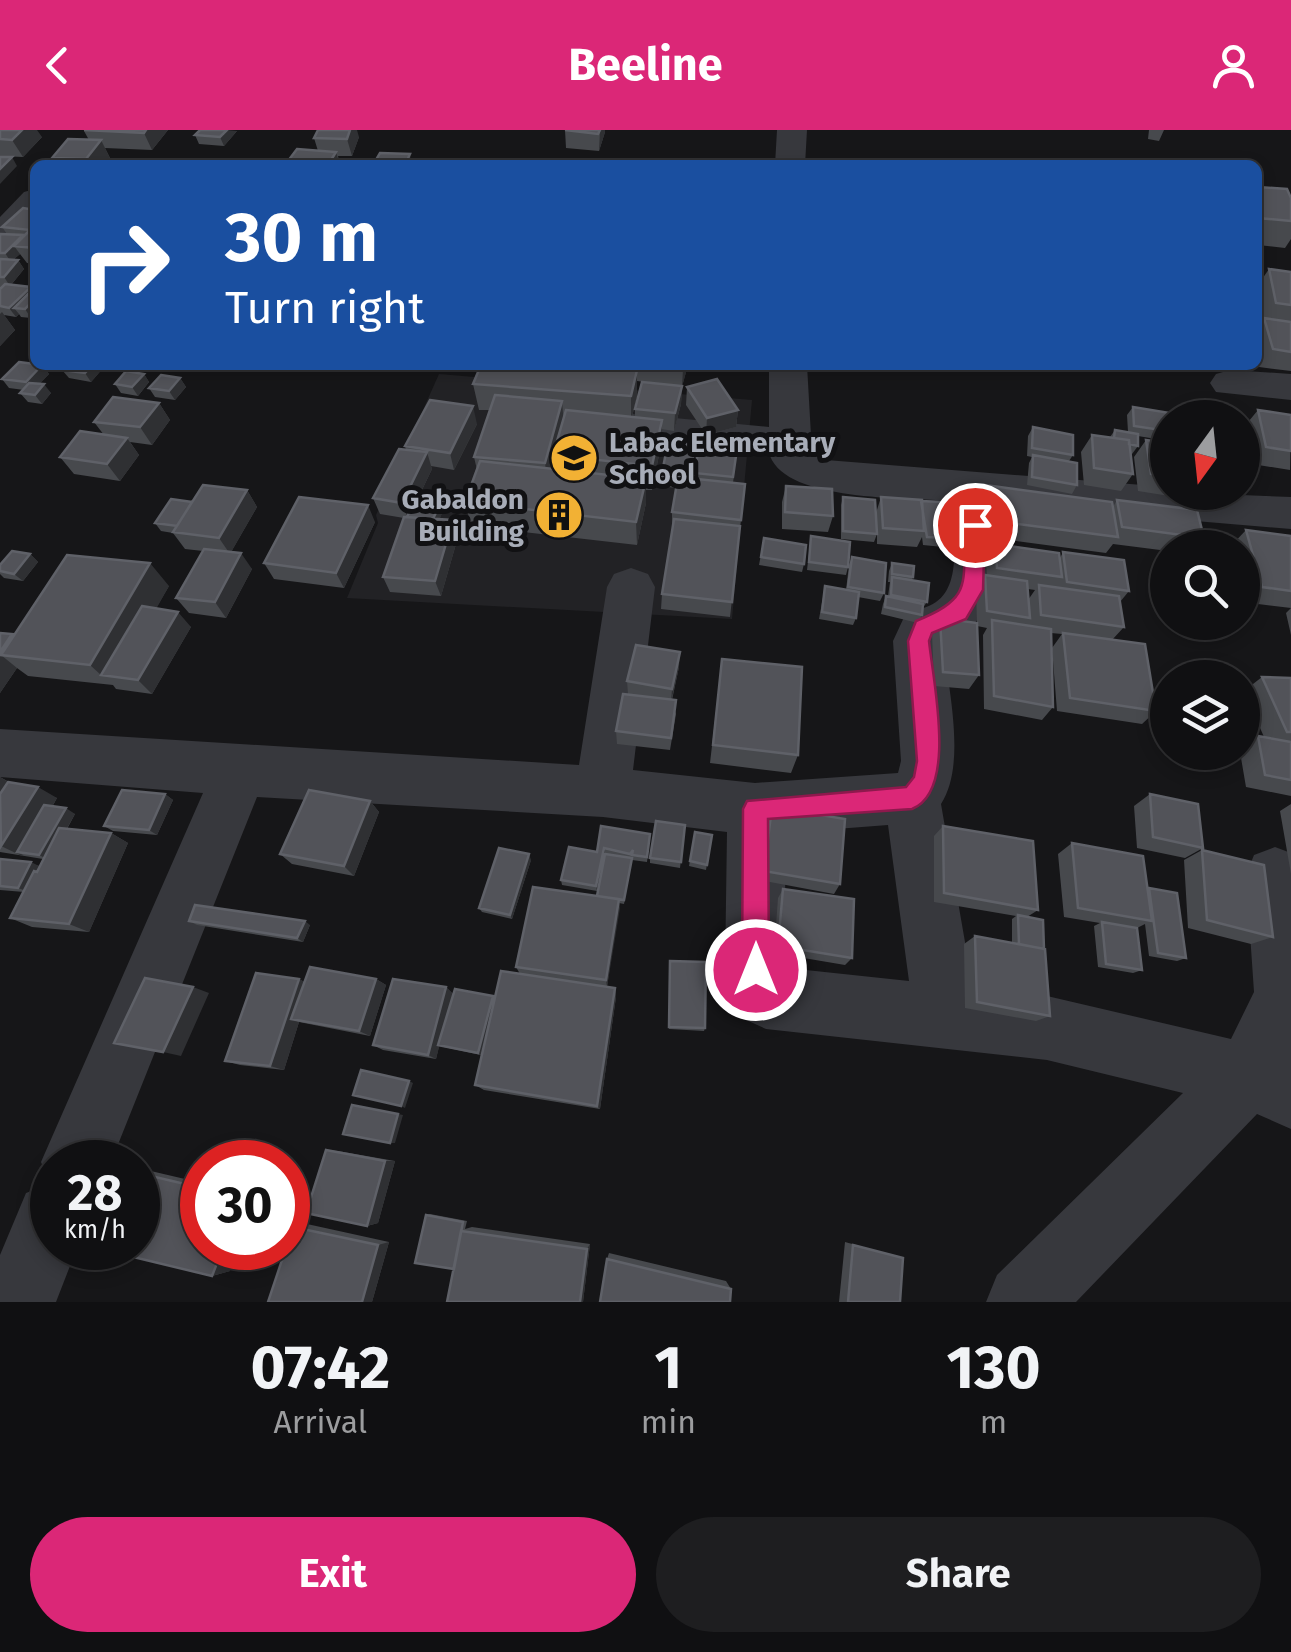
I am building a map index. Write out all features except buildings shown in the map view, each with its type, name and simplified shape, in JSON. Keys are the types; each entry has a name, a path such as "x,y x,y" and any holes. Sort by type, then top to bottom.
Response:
{"street":[{"path":"790,160 792,130"},
{"path":"0,236 30,204"},
{"path":"788,370 788,444 790,458 800,467 825,475 970,488 1150,495"},
{"path":"1228,389 1291,387"},
{"path":"543,419 788,444"},
{"path":"946,1017 912,798 925,781 928,761 918,641 923,627 958,613 972,590 975,525 970,488"},
{"path":"1260,506 1291,512"},
{"path":"603,792 631,587"},
{"path":"0,753 240,772 603,792 755,809 912,798"},
{"path":"85,1140 240,772"},
{"path":"755,809 756,970 766,997 1048,1028 1269,1085"},
{"path":"1024,1302 1269,1085 1286,995 1275,875"},
{"path":"18,1302 31,1270"}],"shaded area":[{"name":"Labac Elementary School","path":"439,374 752,400 732,619 347,598 378,523 376,515"}],"place":[{"name":"Labac Elementary School","path":"574,458"},
{"name":"Gabaldon Building","path":"559,515"}],"route":[{"path":"756,970 755,809 912,798 925,781 928,761 918,641 923,627 958,613 972,590 975,525"}]}
